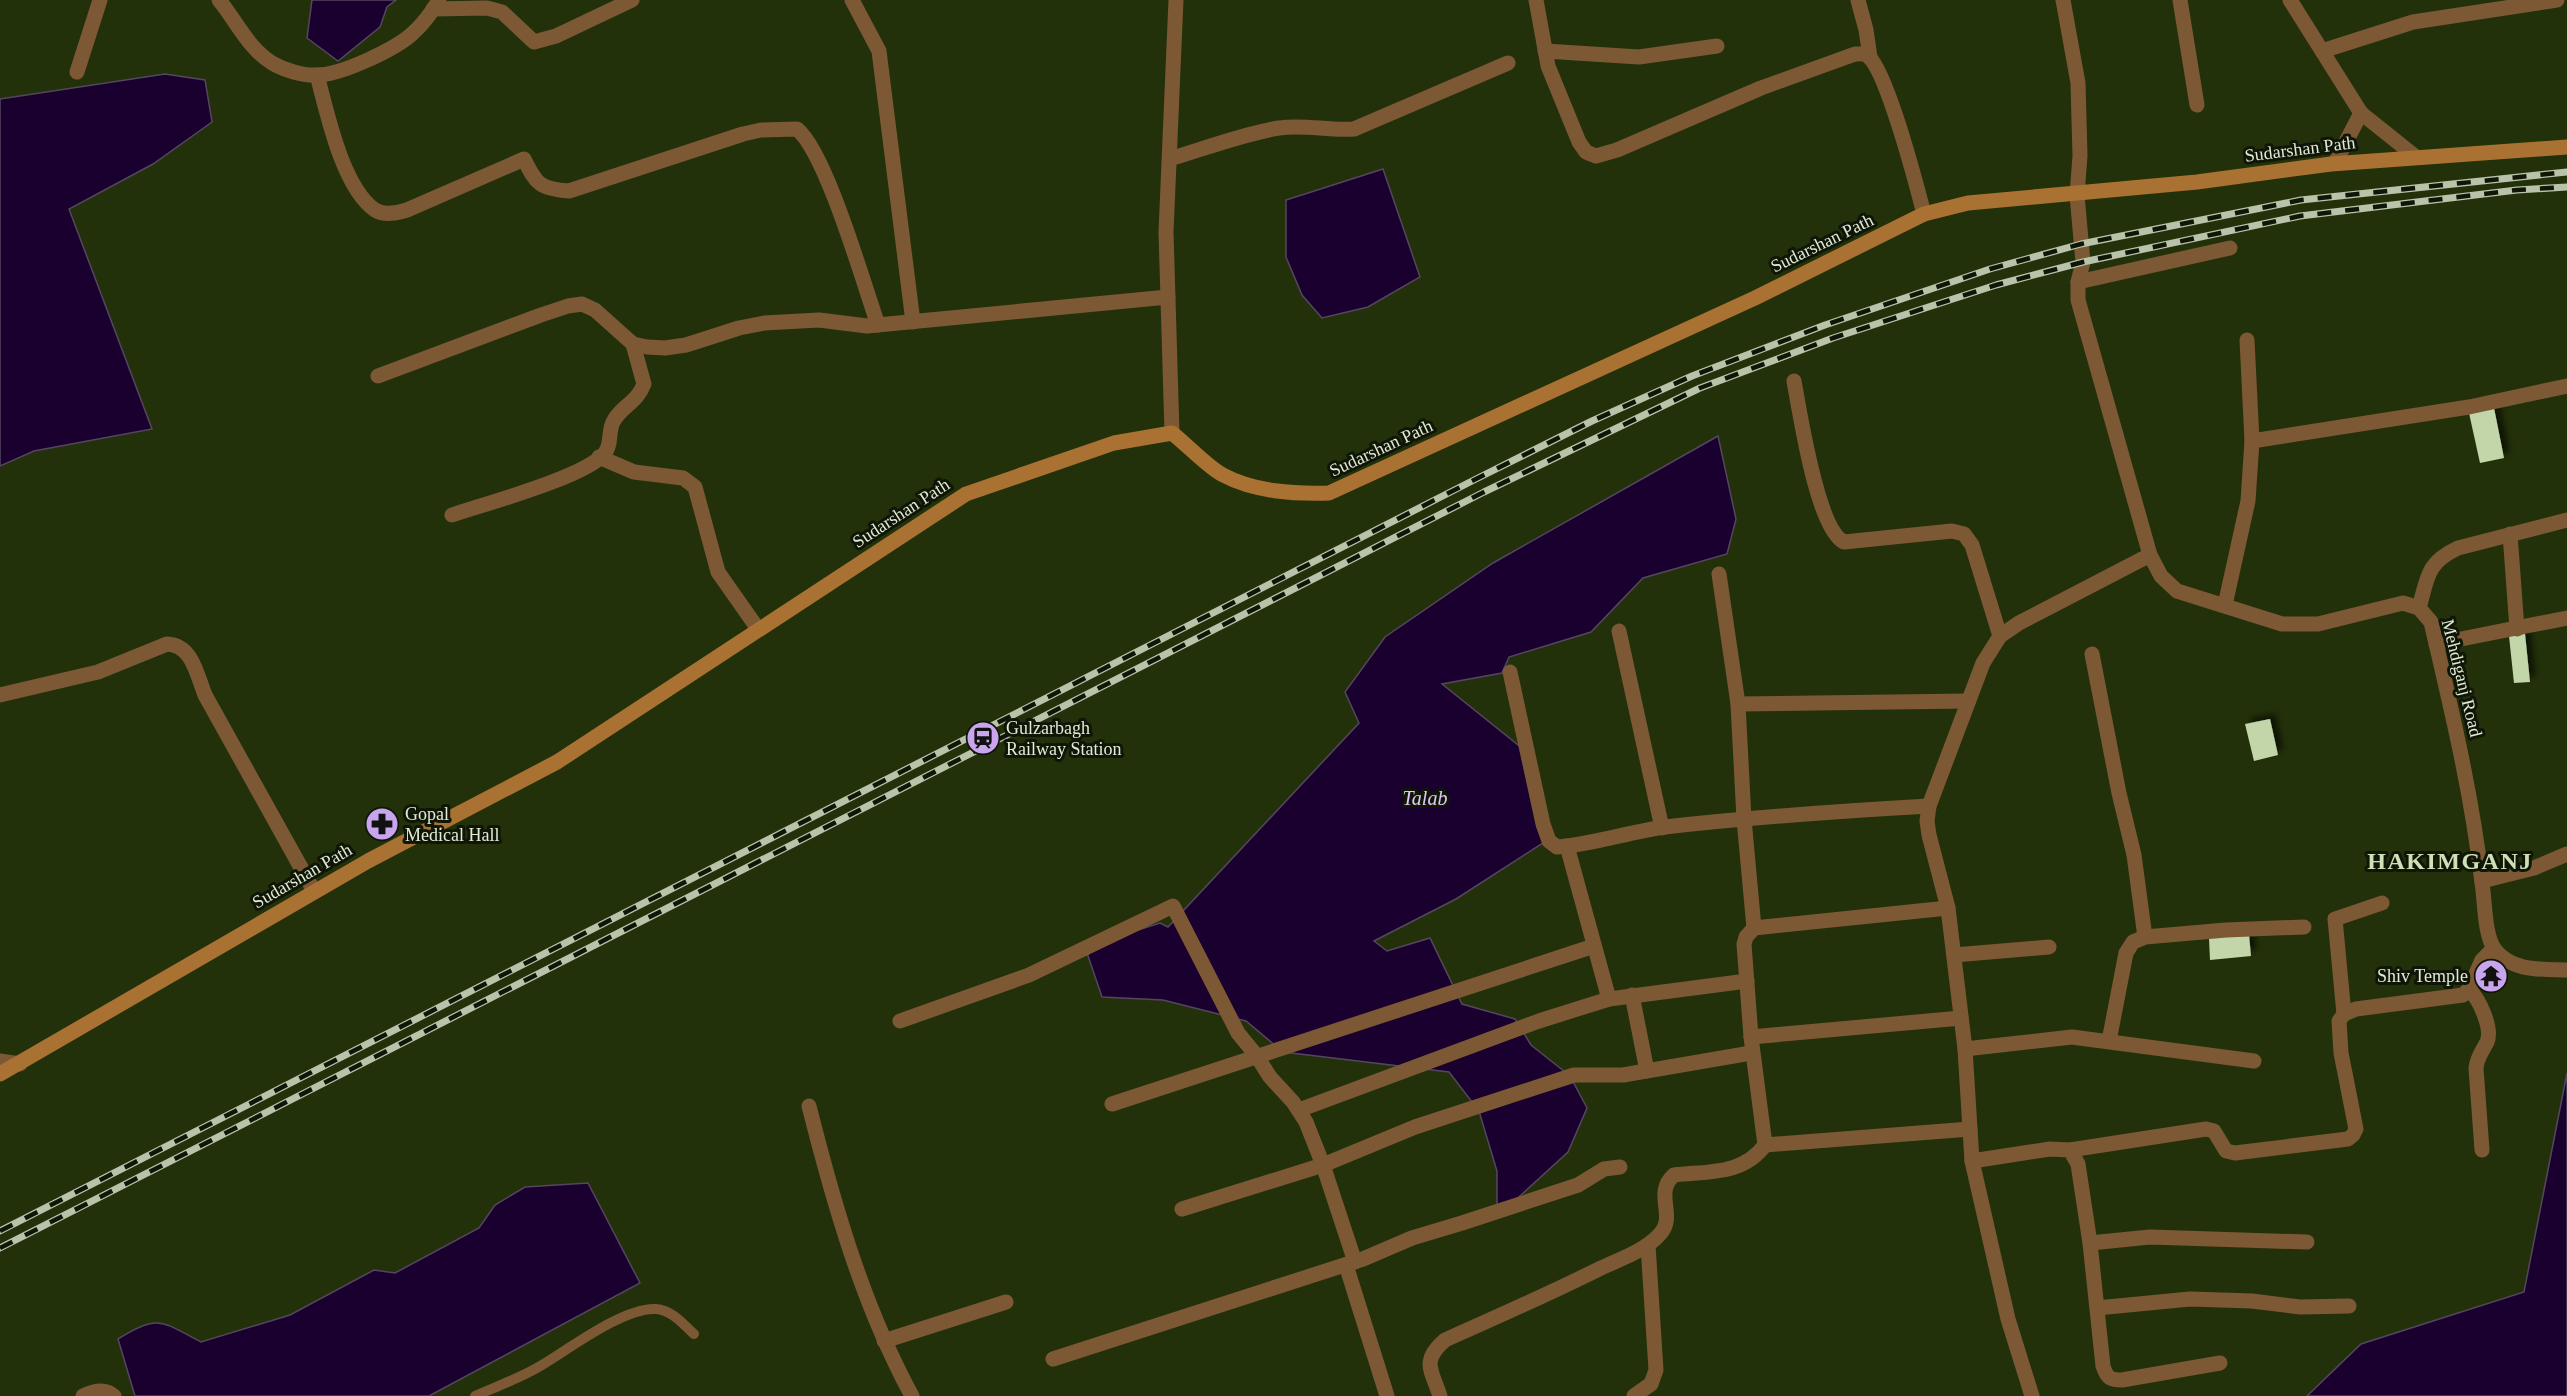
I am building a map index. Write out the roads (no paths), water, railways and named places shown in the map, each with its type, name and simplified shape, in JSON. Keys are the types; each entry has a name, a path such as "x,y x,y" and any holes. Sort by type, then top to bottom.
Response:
{"main road":[{"name":"Sudarshan Path","path":"0,1074 314,891 557,762 966,494 1114,443 1172,433 1221,475 1248,485 1294,494 1329,493 1755,298 1924,214 1968,203 2077,195 2335,164 2567,147"}],"street":[{"path":"76,72 100,0"},
{"path":"219,0 245,39 258,53 274,64 317,75 344,70 371,58 412,34 436,5 487,8 502,12 534,42 556,36 632,0"},
{"path":"852,0 879,51 913,322"},
{"path":"1172,433 1166,232 1176,0"},
{"path":"1536,0 1548,66 1579,142 1586,152 1596,156 1617,150 1761,88 1855,54 1870,57"},
{"path":"1858,0 1870,57 1886,92 1909,155 1924,214"},
{"name":"Mehdiganj Road","path":"2063,0 2078,83 2080,156 2077,195 2083,262 2078,282 2081,315 2150,555 2168,585 2177,591 2282,624 2318,624 2403,603 2419,608 2431,622 2466,774 2487,922 2494,948"},
{"path":"2180,0 2197,105"},
{"path":"2290,0 2361,113 2416,157"},
{"path":"2322,51 2413,22 2557,0"},
{"path":"1545,51 1639,57 1717,46"},
{"path":"1170,159 1276,128 1297,126 1330,130 1354,129 1508,63"},
{"path":"317,75 338,150 349,175 360,193 376,210 391,214 407,210 524,159 540,185 550,190 569,191 743,134 761,130 797,129 805,135 825,174 878,325"},
{"path":"2335,164 2361,113"},
{"path":"2078,282 2230,248"},
{"path":"633,344 665,348 686,345 739,328 792,321 819,320 867,327 1168,297"},
{"path":"378,376 541,315 582,304 596,310 633,344 644,384 635,401 613,421 609,444 604,453 578,470 537,488 452,515"},
{"path":"2225,605 2248,501 2252,441 2247,340"},
{"path":"1794,381 1813,477 1828,525 1837,539 1844,542 1952,531 1964,534 1972,544 2000,636"},
{"path":"2252,441 2469,407 2567,386"},
{"path":"599,457 634,472 683,478 694,487 718,572 758,629"},
{"path":"2419,608 2431,566 2441,556 2458,548 2567,520"},
{"path":"2510,534 2517,629"},
{"path":"2032,1396 2007,1319 1972,1161 1965,1049 1954,955 1948,908 1929,835 1929,806 1983,663 2000,636 2019,623 2150,555"},
{"path":"1719,574 1738,704 1744,819 1754,928"},
{"path":"2436,644 2567,618"},
{"path":"1619,631 1662,828"},
{"path":"0,695 98,672 167,644 176,644 184,649 193,663 205,695 314,891"},
{"path":"2092,654 2134,855 2145,937"},
{"path":"1510,672 1542,824 1549,841 1557,847 1662,828 1744,819 1929,806"},
{"path":"1738,704 1968,701"},
{"path":"1568,846 1609,999"},
{"path":"2482,881 2535,868 2567,854"},
{"path":"2344,1014 2335,919 2382,903"},
{"path":"900,1021 1029,975 1173,906 1238,1034 1256,1055 1270,1077 1299,1110 1323,1165 1387,1396"},
{"path":"1440,1396 1430,1363 1431,1352 1445,1340 1555,1291 1648,1245 1665,1228 1667,1220 1664,1189 1666,1182 1674,1175 1739,1167 1756,1158 1765,1145 1751,1053 1744,944 1746,937 1754,928 1948,908"},
{"path":"2109,1041 2126,953 2133,942 2145,937 2226,930 2304,927"},
{"path":"1112,1104 1594,946"},
{"path":"1954,955 2049,947"},
{"path":"1972,1161 2050,1149 2070,1150 2206,1129 2214,1131 2226,1151 2235,1153 2348,1139 2354,1135 2356,1129 2341,1053 2339,1021 2344,1014 2356,1009 2463,995 2469,989 2477,968 2494,948 2506,960 2519,968 2567,970"},
{"path":"1299,1110 1539,1021 1609,999 1747,981"},
{"path":"2469,989 2481,1004 2488,1032 2487,1042 2477,1058 2476,1068 2482,1150"},
{"path":"1632,996 1647,1071"},
{"path":"1751,1037 1961,1017"},
{"path":"1965,1049 2073,1037 2254,1061"},
{"path":"1182,1209 1323,1165 1415,1127 1574,1076 1623,1075 1751,1053"},
{"path":"0,1061 20,1064"},
{"path":"809,1106 853,1257 884,1341 912,1396"},
{"path":"1765,1145 1970,1129"},
{"path":"2070,1150 2078,1164 2106,1376 2111,1380 2122,1380 2220,1363"},
{"path":"1053,1359 1350,1264 1412,1238 1578,1185 1604,1169 1620,1167"},
{"path":"2090,1243 2150,1237 2307,1242"},
{"path":"1634,1396 1651,1384 1656,1370 1648,1245"},
{"path":"2097,1308 2190,1299 2252,1301 2300,1307 2349,1306"},
{"path":"884,1341 1006,1302"},
{"path":"83,1396 98,1391 114,1396"}],"lane":[{"path":"475,1396 541,1366 592,1332 645,1309 659,1309 674,1315 694,1334"}],"water":[{"path":"312,0 396,0 387,7 380,27 338,61 307,38"},
{"path":"165,74 205,80 212,122 153,164 69,209 152,429 34,451 0,466 0,99"},
{"path":"1383,169 1420,277 1368,307 1322,318 1302,295 1286,257 1286,200"},
{"name":"Talab","path":"1718,436 1736,519 1727,554 1643,578 1591,632 1509,657 1502,673 1442,684 1523,749 1543,843 1456,899 1374,941 1387,951 1430,938 1462,1004 1515,1019 1531,1045 1570,1076 1587,1108 1568,1152 1497,1217 1497,1171 1479,1111 1449,1072 1283,1052 1246,1021 1163,1000 1102,997 1085,947 1160,923 1168,927 1359,723 1345,692 1385,637 1493,563"},
{"path":"2567,1073 2567,1396 2307,1396 2361,1344 2524,1292"},
{"path":"588,1183 640,1283 429,1396 135,1396 118,1339 132,1331 152,1323 160,1323 201,1342 290,1315 374,1270 395,1273 479,1228 495,1205 525,1187"}],"railway":[{"path":"0,1231 1474,480 1592,421 1692,376 1825,325 1990,269 2081,244 2301,200 2567,172"},
{"path":"0,1248 1484,492 1700,388 1833,338 1996,285 2083,262 2300,216 2517,190 2567,187"}],"place":[{"name":"Gulzarbagh Railway Station","path":"983,738"},
{"name":"Gopal Medical Hall","path":"382,824"},
{"name":"Shiv Temple","path":"2491,976"}],"district":[{"name":"HAKIMGANJ","path":"2450,861"}]}
